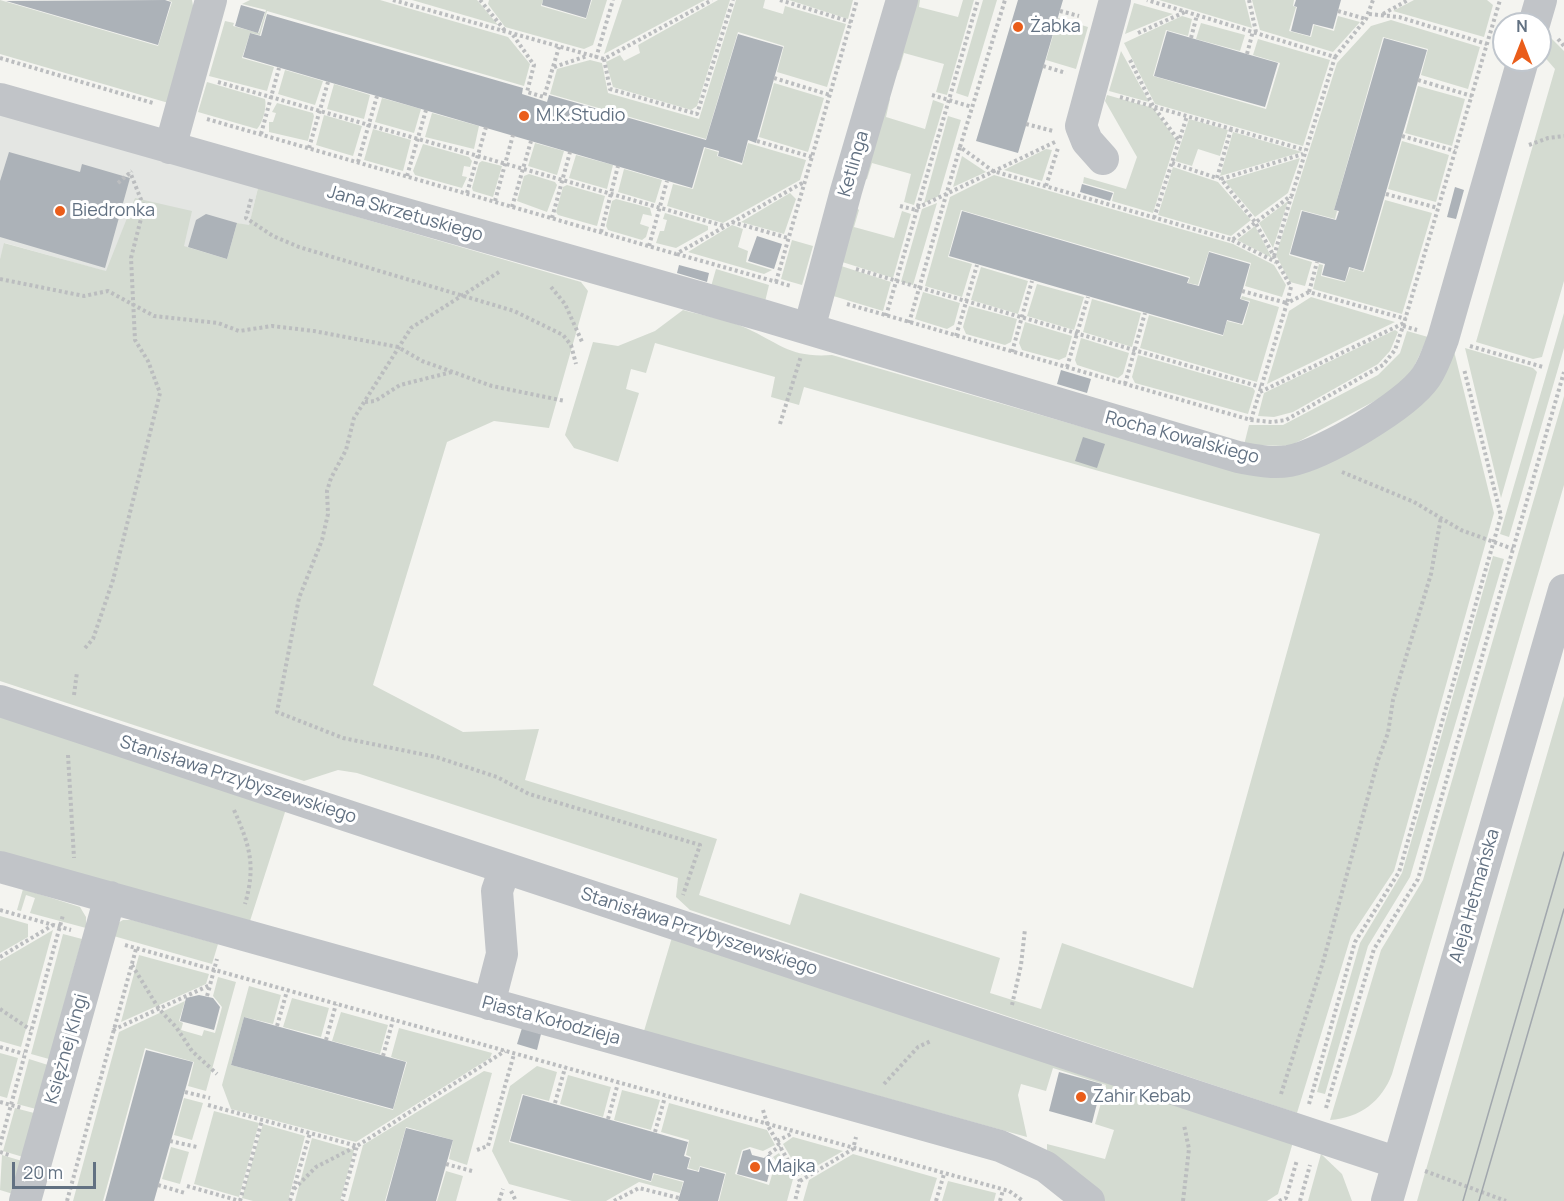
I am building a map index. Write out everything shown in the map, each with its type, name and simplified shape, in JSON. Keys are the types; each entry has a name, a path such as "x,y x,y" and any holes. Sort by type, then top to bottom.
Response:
{"street":[{"path":"170,148 211,0"},
{"name":"Ketlinga","path":"809,329 902,0"},
{"path":"1103,159 1087,141 1082,126 1080,81 1115,0"},
{"name":"Rocha Kowalskiego","path":"809,329 1238,457 1275,462 1302,456 1384,414 1403,400 1426,376 1450,341 1520,72"},
{"name":"Jana Skrzetuskiego","path":"0,99 809,329"},
{"name":"Aleja Hetmańska","path":"1387,1201 1564,590"},
{"name":"Stanisława Przybyszewskiego","path":"0,701 1398,1163"},
{"name":"Piasta Kołodzieja","path":"0,867 231,933 865,1106 1027,1156 1053,1172 1089,1201"},
{"path":"489,1004 502,954 498,891 505,868"},
{"name":"Księżnej Kingi","path":"25,1201 110,897"}],"path":[{"path":"393,0 604,59 711,0"},
{"path":"480,0 506,32"},
{"path":"485,6 487,0"},
{"path":"596,58 614,0"},
{"path":"604,59 610,89 697,114 733,0"},
{"path":"780,0 851,22"},
{"path":"765,316 857,0"},
{"path":"878,350 895,281 978,0"},
{"path":"909,322 1005,0"},
{"path":"1147,0 1335,57"},
{"path":"1247,54 1254,32 1249,0"},
{"path":"1274,257 1335,57 1370,14 1373,0"},
{"path":"1382,15 1408,0"},
{"path":"0,58 407,177 776,281 886,316 1251,420 1272,422 1286,420 1383,365 1395,350 1500,0"},
{"path":"1338,11 1366,19"},
{"path":"1131,36 1185,12"},
{"path":"1370,14 1399,17 1487,44"},
{"path":"1191,38 1197,15"},
{"path":"512,34 534,65 527,92 544,97 559,47"},
{"path":"1125,51 1154,106 1179,141"},
{"path":"554,68 589,56"},
{"path":"1043,66 1154,106 1305,152"},
{"path":"261,134 279,68"},
{"path":"191,75 725,226"},
{"path":"774,78 830,95"},
{"path":"1418,80 1472,96"},
{"path":"309,148 328,82"},
{"path":"932,95 972,107"},
{"path":"358,162 377,96"},
{"path":"407,177 426,110"},
{"path":"1154,218 1187,116"},
{"path":"900,206 916,209 945,197 1061,136 1026,124"},
{"path":"467,193 486,127"},
{"path":"1219,178 1231,129"},
{"path":"495,201 513,135"},
{"path":"1402,136 1455,151"},
{"path":"512,207 531,141"},
{"path":"757,141 812,157"},
{"path":"960,147 993,171 1232,240 1276,262"},
{"path":"552,218 570,152"},
{"path":"1219,178 1305,152"},
{"path":"1172,163 1219,178 1256,222 1291,287 1251,420"},
{"path":"601,232 618,166"},
{"path":"85,648 93,639 113,580 160,393 148,361 135,340 131,258 144,207 130,172"},
{"path":"258,173 246,218 262,230 299,247 514,311 563,335 571,345 576,364"},
{"path":"649,246 667,181"},
{"path":"676,254 804,182"},
{"path":"1386,194 1438,208"},
{"path":"1232,240 1292,195"},
{"path":"731,222 788,238"},
{"path":"512,245 499,274 411,328 354,418 346,450 331,478 327,491 326,523 318,551 299,598 277,712 343,738 436,756 498,777 529,794 700,845 687,885"},
{"path":"828,260 1260,389 1405,321"},
{"path":"1309,292 1317,262"},
{"path":"956,336 977,265"},
{"path":"0,279 84,296 108,291 154,316 218,324 239,331 272,326 343,336 398,347 422,361 492,386 565,401"},
{"path":"545,281 565,304 583,344"},
{"path":"1012,352 1032,281"},
{"path":"1242,291 1287,303 1309,292 1405,321"},
{"path":"1067,367 1088,297"},
{"path":"1125,384 1145,313"},
{"path":"780,424 809,329"},
{"path":"1450,341 1543,367"},
{"path":"1300,1201 1312,1134 1304,1121 1355,942 1399,872 1501,516 1450,341"},
{"path":"365,402 375,401 399,386 453,371"},
{"path":"1279,1201 1287,1199 1312,1134 1374,949 1418,879 1564,372"},
{"path":"1302,456 1414,502 1461,530 1513,549"},
{"path":"1271,1120 1323,962 1378,760 1388,733 1393,700 1431,574 1441,517"},
{"path":"71,886 75,866 64,723 77,687 77,672"},
{"path":"207,996 214,971 251,883 252,860 240,823 215,772"},
{"path":"0,910 1003,1190 1023,1201"},
{"path":"0,957 53,925"},
{"path":"0,1145 60,927"},
{"path":"1004,1032 1021,964 1025,929"},
{"path":"75,1201 67,1200 136,949"},
{"path":"132,965 159,1009 176,1027 192,1052 217,1074"},
{"path":"113,1030 210,985"},
{"path":"277,1026 287,991"},
{"path":"326,1040 336,1005"},
{"path":"0,1009 31,1030"},
{"path":"384,1056 393,1020"},
{"path":"800,1181 853,1149 865,1106 918,1047 940,1037"},
{"path":"0,1047 24,1054"},
{"path":"294,1189 316,1167 357,1146 505,1052"},
{"path":"477,1150 488,1146 514,1054"},
{"path":"555,1103 565,1068"},
{"path":"752,1075 768,1126 800,1181 795,1201"},
{"path":"608,1119 618,1083"},
{"path":"185,1092 210,1098"},
{"path":"1183,1201 1189,1149 1179,1104 1184,1092"},
{"path":"656,1132 665,1096"},
{"path":"208,1105 357,1146"},
{"path":"187,1186 240,1201 262,1120"},
{"path":"777,1141 793,1132"},
{"path":"291,1201 310,1133"},
{"path":"170,1141 197,1147"},
{"path":"342,1201 357,1146"},
{"path":"770,1154 780,1146"},
{"path":"1398,1163 1506,1201"},
{"path":"446,1164 472,1171"},
{"path":"936,1201 944,1174"},
{"path":"158,1185 185,1193"},
{"path":"614,1201 639,1188 679,1198"},
{"path":"499,1201 503,1189"},
{"path":"1000,1201 1003,1190"},
{"path":"511,1191 516,1201"}],"shaded area":[{"path":"0,0 158,46 172,2 168,0 192,0 196,22 172,104 0,54"},
{"path":"250,0 380,0 508,37 530,64 524,86 267,11 260,35 250,33 242,58 274,67 267,91 209,76 225,21 234,23 233,26 259,33 266,10 242,4"},
{"path":"412,0 477,0 498,25"},
{"path":"489,0 543,0 541,6 586,19 592,0 607,0 593,45 584,49 505,27 488,4"},
{"path":"622,0 705,0 604,54"},
{"path":"718,0 730,0 697,106 691,110 613,87 606,62 620,55 624,61 640,53 638,45"},
{"path":"736,0 765,0 763,8 783,14 785,6 846,24 827,87 777,72 784,46 738,32 706,139 550,94 557,69 590,60 602,63 608,93 699,119"},
{"path":"789,0 853,0 848,19"},
{"path":"915,0 920,0 919,7 958,17 963,0 974,0 947,95 936,92 944,64 904,53 899,70 894,72"},
{"path":"983,0 997,0 968,97 956,93"},
{"path":"1159,0 1245,0 1252,28"},
{"path":"1252,0 1294,0 1293,6 1296,7 1289,31 1311,37 1314,25 1334,31 1338,16 1360,22 1333,52 1260,30"},
{"path":"1414,0 1487,0 1493,5 1484,37 1393,11"},
{"path":"1134,3 1173,14 1125,34"},
{"path":"1182,16 1192,19 1188,36 1166,30 1153,76 1266,109 1280,63 1253,55 1258,39 1330,60 1303,146 1155,104 1124,43"},
{"path":"1058,18 1088,27 1076,69 1046,60"},
{"path":"1391,20 1480,47 1468,89 1421,75 1428,49 1383,37 1334,210 1337,211 1335,219 1301,210 1289,255 1312,262 1305,286 1290,282 1276,255 1337,63 1371,26"},
{"path":"1201,23 1245,35 1240,51 1196,39"},
{"path":"1552,39 1564,51 1564,281 1542,357 1533,359 1476,342 1555,69 1552,66"},
{"path":"1121,51 1149,102 1109,91"},
{"path":"285,70 323,81 315,105 278,94"},
{"path":"207,82 265,99 264,114 257,129 198,112"},
{"path":"774,83 824,98 808,152 759,137"},
{"path":"334,84 370,95 364,119 327,109"},
{"path":"1418,86 1465,99 1452,146 1405,133"},
{"path":"1107,95 1153,108 1176,140 1153,213 1112,201 1114,192 1083,183 1084,177 1126,189 1137,157 1105,101"},
{"path":"887,96 890,99 886,117 925,129 933,100 944,104 914,205 904,202 911,174 872,163 867,179 863,181"},
{"path":"382,98 421,109 414,133 375,122"},
{"path":"277,103 313,113 308,141 269,132 269,122 273,122 276,113 272,112"},
{"path":"0,112 258,188 249,226 237,223 227,259 183,246 108,272 5,243 0,259"},
{"path":"432,113 479,126 474,149 425,137"},
{"path":"324,115 362,126 353,156 316,145"},
{"path":"948,116 961,120 939,196 924,203"},
{"path":"1189,119 1228,130 1220,156 1198,149 1192,166 1175,161"},
{"path":"373,129 411,140 403,171 364,160"},
{"path":"1233,132 1302,152 1220,176"},
{"path":"1402,141 1449,155 1436,202 1388,189"},
{"path":"535,143 564,151 557,175 528,166"},
{"path":"748,143 806,160 800,180 723,223 667,206 673,184 693,189 705,148 718,152 717,156 742,165"},
{"path":"423,144 469,157 472,161 470,167 464,166 462,176 467,177 462,188 415,175 413,171"},
{"path":"1046,149 1052,150 1042,181 1004,170"},
{"path":"576,155 613,165 607,189 569,178"},
{"path":"962,156 986,172 953,187"},
{"path":"1300,158 1288,193 1255,217 1225,181"},
{"path":"482,161 502,166 493,197 473,191 472,188 479,163"},
{"path":"1173,167 1218,182 1251,220 1231,236 1158,215"},
{"path":"624,169 662,180 655,203 618,192"},
{"path":"529,174 555,182 557,185 547,212 517,201 524,176"},
{"path":"994,175 1233,244 1274,265 1286,285 1282,297 1245,286 1251,263 1209,251 1198,285 1188,283 1190,277 961,210 948,257 972,264 962,297 925,286 950,197"},
{"path":"567,185 605,196 597,226 558,215 556,212 563,187"},
{"path":"258,188 581,282 588,291 549,428 494,421 447,442 373,685 463,732 539,729 525,780 717,839 699,895 790,925 800,893 1000,958 990,993 1041,1009 1062,943 1193,988 1320,534 804,387 799,405 771,397 775,377 655,343 646,373 631,369 626,389 639,393 618,462 574,448 565,435 593,342 618,346 655,331 683,310 739,325 796,352 832,355 1218,466 1299,471 1453,347 1494,513 1394,871 1351,936 1297,1113 690,910 676,897 678,878 357,773 338,770 304,781 0,681 0,259 4,243 106,271 135,198 192,211 184,246 227,259 237,223 249,225"},
{"path":"790,193 796,199 784,234 741,222"},
{"path":"616,199 650,208 652,216 643,214 640,224 649,227 646,237 642,240 608,230 606,226 612,201"},
{"path":"1385,200 1432,213 1402,314 1313,289 1319,264 1323,265 1321,276 1345,282 1350,268 1364,272"},
{"path":"1288,201 1273,248 1259,223"},
{"path":"937,203 913,285 901,282 922,209"},
{"path":"855,206 859,210 854,227 894,238 902,211 911,214 893,278 839,261"},
{"path":"665,213 708,226 708,230 676,248 656,243 660,231 664,231 667,220 663,219"},
{"path":"732,225 743,229 738,247 748,251 746,262 772,270 764,274 688,252"},
{"path":"1255,226 1272,258 1237,240"},
{"path":"792,240 813,246 802,285 781,279"},
{"path":"838,265 891,282 883,311 830,295"},
{"path":"981,267 1028,281 1018,314 971,300"},
{"path":"716,269 769,285 764,306 710,290"},
{"path":"1037,284 1084,297 1074,330 1027,316"},
{"path":"923,292 960,303 954,325 947,329 915,319"},
{"path":"1242,296 1279,307 1257,382 1140,348 1149,315 1223,336 1227,321 1243,325 1250,301 1241,299"},
{"path":"1311,297 1395,322 1267,384 1289,311"},
{"path":"1092,299 1141,313 1132,347 1083,332"},
{"path":"969,306 1017,319 1011,342 1005,345 966,334 963,327"},
{"path":"1564,313 1564,348 1509,537 1500,534"},
{"path":"1025,322 1072,336 1066,357 1059,360 1022,350 1019,343"},
{"path":"1395,330 1398,332 1390,351 1378,364 1293,412 1274,417 1258,416 1264,393"},
{"path":"1407,331 1428,337 1411,373 1386,395 1290,446 1244,445 1249,425 1283,425 1378,375 1400,353"},
{"path":"1081,338 1129,353 1123,374 1118,378 1077,365 1075,360"},
{"path":"1465,348 1533,368 1537,372 1501,498"},
{"path":"1138,355 1253,388 1255,391 1248,414 1135,383 1132,377"},
{"path":"1564,396 1564,485 1392,1074 1388,1084 1376,1100 1360,1112 1341,1119 1330,1120 1381,950 1423,880"},
{"path":"1493,556 1504,559 1410,877 1368,946 1325,1094 1317,1092 1360,943 1402,873"},
{"path":"1564,696 1564,1201 1417,1201 1425,1173"},
{"path":"0,711 286,809 250,921 0,854"},
{"path":"23,889 80,907 86,917 86,928 30,913 35,898 26,895 21,911 17,910"},
{"path":"0,916 28,924 28,937 0,953"},
{"path":"123,920 132,920 218,944 212,964 110,935 116,924"},
{"path":"53,930 21,1047 0,1041 0,961"},
{"path":"63,934 82,939 49,1059 31,1054"},
{"path":"673,934 1293,1142 1278,1194 1267,1201 1104,1201 1047,1150 1047,1144 1105,1159 1114,1130 1095,1124 1106,1085 1053,1068 1046,1091 1021,1084 1018,1095 1027,1137 644,1031"},
{"path":"139,955 209,974 206,984 121,1022"},
{"path":"218,977 236,982 206,1091 188,1086 194,1062 145,1048 103,1201 73,1201 119,1032 185,1001 179,1021 183,1023 181,1030 202,1036 204,1030 215,1033 222,1007 213,996"},
{"path":"249,986 281,995 273,1024 244,1017 231,1065 393,1110 407,1062 391,1057 399,1028 492,1053 490,1058 356,1142 231,1109 222,1085"},
{"path":"292,998 329,1008 321,1037 283,1027"},
{"path":"341,1012 388,1025 380,1054 332,1041"},
{"path":"0,1053 18,1058 7,1098 0,1096"},
{"path":"29,1059 48,1065 36,1109 17,1104"},
{"path":"537,1066 557,1072 549,1101 522,1094 509,1142 651,1182 654,1174 683,1182 680,1193 639,1182 606,1201 572,1201 509,1184 492,1151 510,1086"},
{"path":"484,1071 492,1073 467,1165 449,1159 453,1140 406,1127 385,1201 348,1201 363,1145"},
{"path":"568,1075 611,1087 603,1117 560,1104"},
{"path":"622,1090 660,1100 651,1130 614,1120"},
{"path":"184,1098 203,1103 192,1140 174,1135"},
{"path":"669,1103 767,1130 775,1145 763,1151 750,1147 742,1150 735,1174 769,1185 776,1161 773,1157 779,1153 793,1179 787,1201 719,1201 726,1173 700,1166 698,1171 688,1168 691,1157 686,1155 689,1140 661,1132"},
{"path":"15,1108 34,1113 23,1157 3,1151"},
{"path":"214,1111 259,1123 239,1197 194,1184"},
{"path":"263,1124 305,1136 288,1201 253,1201 242,1198"},
{"path":"793,1137 843,1151 801,1175 783,1144"},
{"path":"312,1138 354,1150 340,1201 295,1201"},
{"path":"171,1147 189,1152 180,1184 162,1179"},
{"path":"853,1154 937,1178 930,1201 803,1201 809,1180"},
{"path":"1321,1154 1342,1174 1352,1201 1308,1201"},
{"path":"2,1155 22,1161 13,1194 0,1190"},
{"path":"446,1171 463,1176 456,1201 437,1201"},
{"path":"948,1181 996,1193 994,1201 942,1201"}],"building":[{"path":"165,0 171,2 158,45 6,1"},
{"path":"543,0 591,0 586,18 542,5"},
{"path":"1018,0 1063,0 1018,153 976,141"},
{"path":"1296,0 1341,0 1333,29 1313,24 1310,36 1291,31 1297,7 1294,6"},
{"path":"241,5 265,12 258,33 235,26"},
{"path":"267,14 523,88 522,94 547,102 549,95 706,140 738,34 783,47 756,143 748,140 742,163 718,156 719,151 704,147 692,188 243,57 250,33 261,36"},
{"path":"1167,31 1278,63 1265,107 1154,76"},
{"path":"1384,38 1427,50 1363,271 1349,267 1345,281 1322,275 1325,264 1290,254 1302,211 1336,220 1339,211 1334,210"},
{"name":"Biedronka","path":"9,152 80,172 82,164 130,178 105,268 0,237 0,181"},
{"path":"1082,184 1113,193 1110,201 1080,192"},
{"path":"1455,187 1464,190 1456,219 1447,217"},
{"path":"962,211 1189,278 1187,283 1199,286 1209,252 1250,264 1240,299 1249,302 1242,324 1227,320 1223,335 949,256"},
{"path":"206,214 237,223 227,259 188,247 196,220"},
{"path":"757,236 782,244 774,269 748,261"},
{"path":"679,265 709,273 707,282 677,273"},
{"path":"1061,370 1091,379 1087,393 1057,384"},
{"path":"1083,437 1105,444 1097,468 1075,461"},
{"path":"199,995 213,998 220,1007 214,1030 180,1021 186,998"},
{"path":"244,1017 406,1062 393,1109 231,1065"},
{"path":"522,1028 541,1034 537,1050 517,1044"},
{"path":"146,1050 193,1062 154,1201 105,1201"},
{"path":"1059,1072 1102,1084 1092,1123 1049,1111"},
{"path":"523,1095 688,1142 684,1156 690,1158 687,1169 699,1172 700,1167 725,1174 718,1201 678,1201 684,1181 653,1173 651,1181 510,1141"},
{"path":"406,1128 453,1140 436,1201 386,1201"},
{"name":"Majka","path":"750,1149 752,1155 764,1158 769,1154 773,1159 767,1182 737,1174 743,1151"}],"tram line":[{"path":"1463,1201 1564,852"},
{"path":"1479,1201 1564,909"}],"place":[{"name":"Żabka","path":"1018,27"},
{"name":"M.K.Studio","path":"524,116"},
{"name":"Biedronka","path":"60,211"},
{"name":"Zahir Kebab","path":"1081,1097"},
{"name":"Majka","path":"755,1167"}]}
